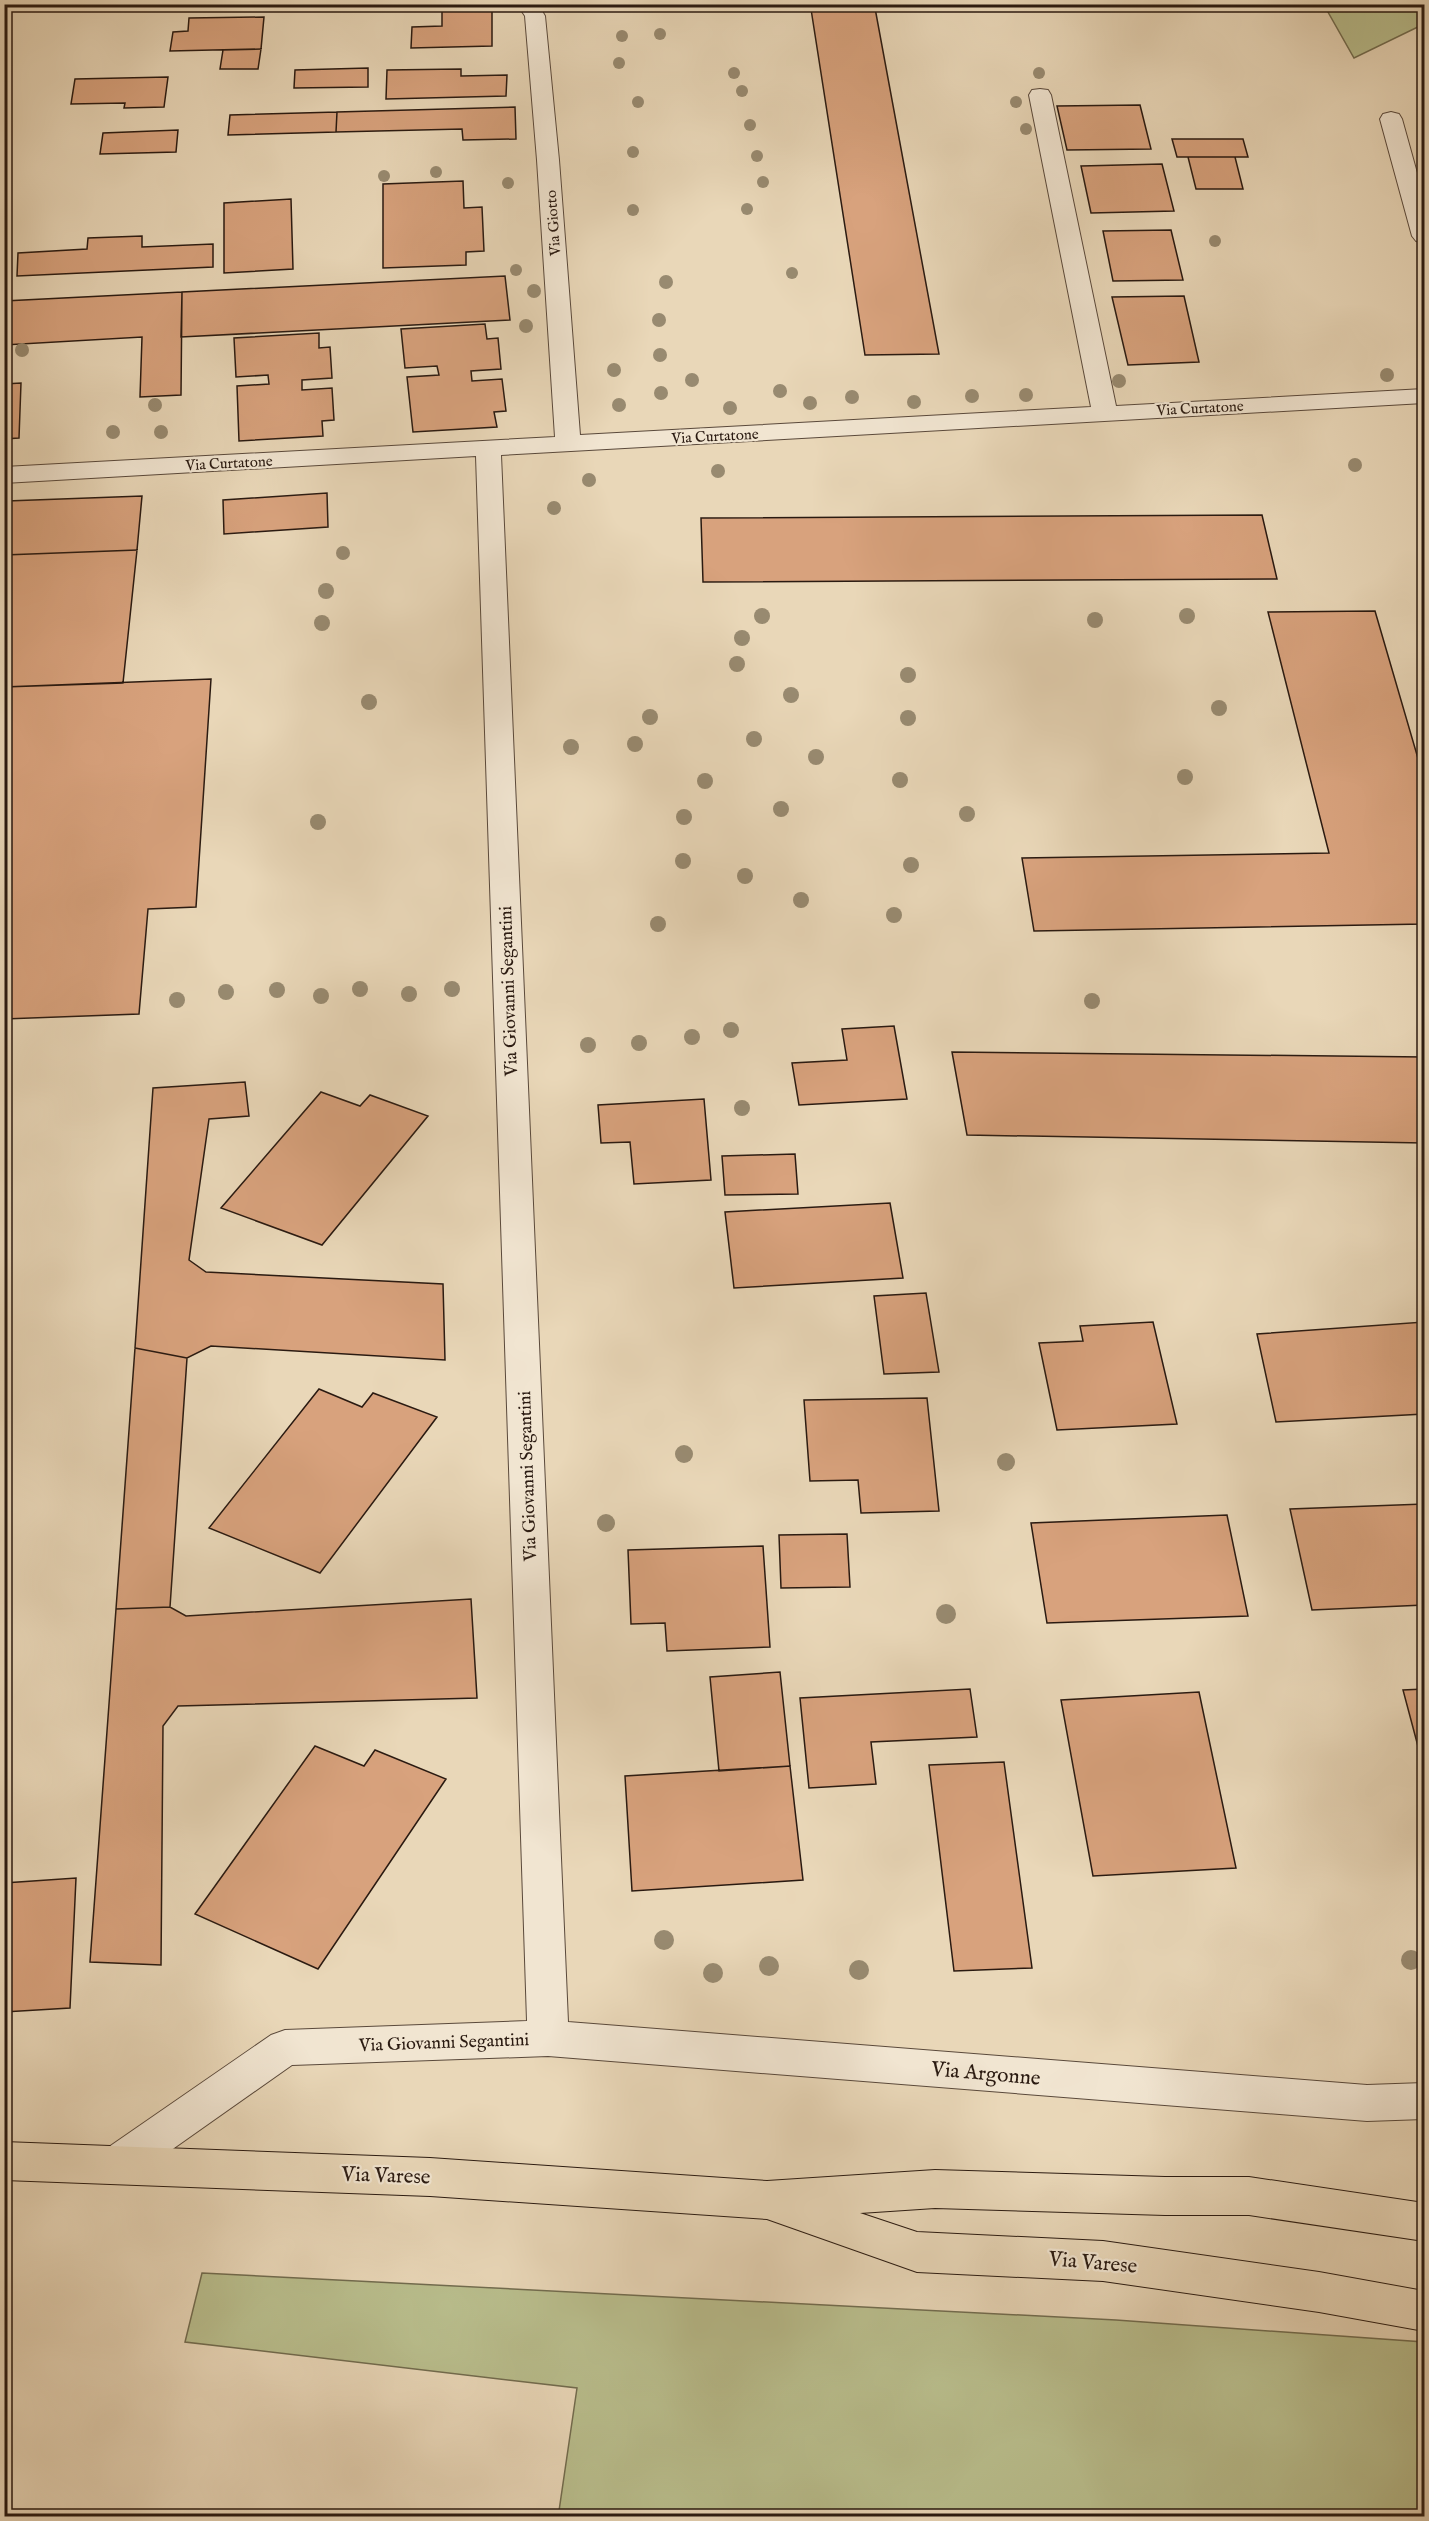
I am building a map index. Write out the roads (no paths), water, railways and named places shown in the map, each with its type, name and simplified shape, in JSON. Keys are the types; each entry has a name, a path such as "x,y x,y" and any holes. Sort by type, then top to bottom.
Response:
{"main road":[{"name":"Via Varese","path":"4,2161 430,2177 767,2200 935,2189 1165,2196 1249,2196 1425,2222"},
{"name":"Via Varese","path":"767,2200 917,2252 1103,2261 1319,2292 1425,2311"}],"street":[{"name":"Via Giotto","path":"527,4 535,16 548,160 568,445"},
{"path":"1040,95 1105,413"},
{"path":"1391,119 1425,236"},
{"name":"Via Curtatone","path":"4,475 1105,413 1424,398"},
{"name":"Via Giovanni Segantini","path":"118,2164 285,2048 548,2038 488,449"},
{"name":"Via Argonne","path":"548,2038 1367,2103 1425,2101"}]}
